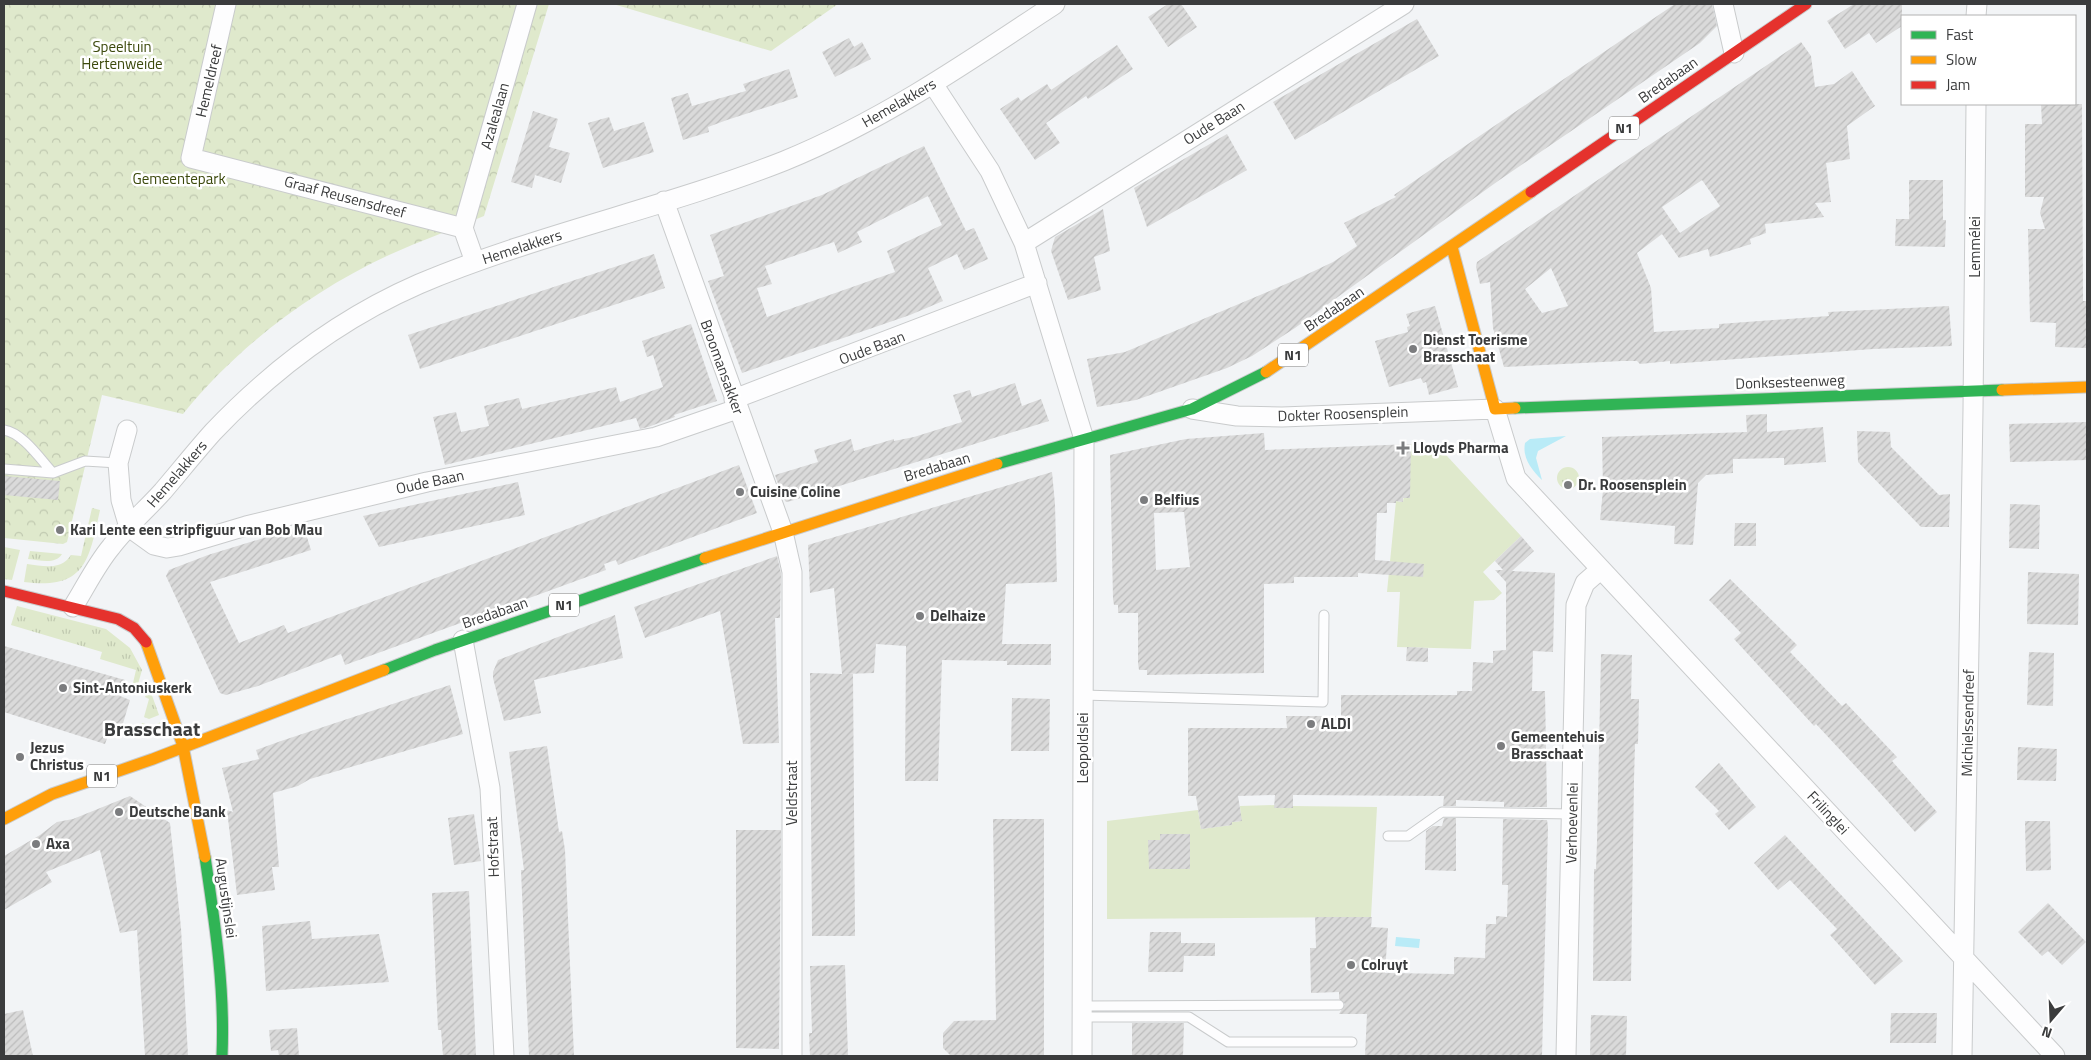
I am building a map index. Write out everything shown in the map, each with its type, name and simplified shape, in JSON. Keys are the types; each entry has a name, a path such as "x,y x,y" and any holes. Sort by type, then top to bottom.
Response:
{"main road":[{"name":"Bredabaan","path":"4,819 52,794 463,640 783,532 1084,439 1192,408 1231,391 1281,364 1806,4"},
{"path":"1452,247 1495,409"},
{"name":"Donksesteenweg","path":"1495,409 2087,387"},
{"name":"Augustijnslei","path":"4,591 118,619 134,628 149,646 183,746 202,838 220,956 224,1014 222,1056"}],"street":[{"name":"Hemeldreef","path":"191,158 226,4"},
{"name":"Azalealaan","path":"463,228 527,4"},
{"name":"Hemelakkers","path":"73,607 110,548 213,432 248,398 306,350 386,300 475,262 773,165 825,143 861,126 933,84 1055,4"},
{"name":"Oude Baan","path":"1024,243 1404,4"},
{"path":"1723,4 1734,53"},
{"path":"933,84 990,172 1024,243 1084,439"},
{"name":"Lemmélei","path":"1974,390 1976,105"},
{"name":"Graaf Reusensdreef","path":"191,158 463,228"},
{"name":"Broomansakker","path":"664,202 735,404 783,532"},
{"path":"463,228 475,262"},
{"name":"Oude Baan","path":"129,527 143,539 167,548 262,521 428,482 656,437 1037,283"},
{"name":"Michielssendreef","path":"1962,1056 1974,390"},
{"name":"Dokter Roosensplein","path":"1192,408 1237,416 1282,417 1495,409"},
{"path":"1495,409 1516,478 1601,569"},
{"path":"127,430 118,463 121,500 129,527"},
{"name":"Leopoldslei","path":"1082,1056 1084,439"},
{"name":"Veldstraat","path":"783,532 792,572 792,1056"},
{"name":"Frilinglei","path":"1601,569 2056,1056"},
{"name":"Verhoevenlei","path":"1566,1056 1573,814 1576,605 1585,584 1601,569"},
{"name":"Hofstraat","path":"463,640 490,788 504,1056"}],"lane":[{"path":"4,430 12,431 53,473"},
{"path":"4,469 33,473 53,473 85,461 118,463"},
{"path":"1083,694 1252,702 1323,702 1324,615"},
{"path":"1388,836 1408,836 1442,812 1573,814"},
{"path":"1082,1011 1339,1005"},
{"path":"1082,1011 1190,1017 1228,1042 1352,1042"}],"green space":[{"name":"Gemeentepark","path":"4,4 549,4 484,216 360,269 304,303 251,344 227,366 183,414 102,395 67,542 63,544 4,538"},
{"path":"613,4 838,4 771,51"},
{"path":"1435,443 1521,536 1483,572 1502,593 1494,600 1474,601 1471,649 1397,647 1400,592 1387,592 1396,501 1403,502 1411,444"},
{"path":"1568,467 1576,470 1579,478 1576,486 1568,489 1560,486 1557,478 1560,470"},
{"path":"92,508 100,510 92,544 81,568 72,576 60,581 44,583 24,582 27,564 51,566 62,563 71,555 81,556"},
{"path":"4,547 20,550 12,580 4,579"},
{"path":"30,551 62,554 55,560 42,561 28,559"},
{"path":"17,606 106,629 130,648 142,670 138,684 133,683 136,670 100,659 102,652 11,625"},
{"path":"149,687 159,715 149,719 144,717 149,699 145,697"},
{"path":"161,722 161,727 138,736 142,723 152,726"},
{"path":"1275,805 1275,808 1293,808 1293,806 1377,807 1371,917 1107,919 1107,821 1198,810 1201,829 1232,825 1232,822 1241,821 1240,806"}],"water":[{"path":"1566,436 1538,451 1536,458 1542,480 1526,459 1525,443 1530,439"},
{"path":"1396,937 1420,939 1419,948 1395,946"}],"building":[{"path":"1168,4 1181,4 1197,27 1168,47 1148,17"},
{"path":"1675,4 1712,4 1717,26 1700,43 1498,181 1295,328 1252,356 1227,368 1136,400 1097,407 1087,359 1125,352 1293,281 1333,262 1357,246 1344,223 1396,197 1394,195"},
{"path":"1854,4 1902,4 1901,27 1876,43 1869,33 1845,49 1827,21"},
{"path":"1417,19 1439,56 1295,140 1273,102"},
{"path":"849,38 854,47 862,42 871,59 835,77 822,52"},
{"path":"1801,42 1811,56 1815,87 1834,84 1852,71 1875,106 1847,126 1850,159 1826,163 1831,202 1815,203 1824,217 1765,224 1766,233 1750,239 1751,244 1710,257 1708,249 1679,258 1662,234 1637,253 1651,288 1654,332 1719,328 1719,324 1829,316 1828,312 1949,306 1952,346 1873,349 1670,364 1670,361 1640,364 1637,361 1622,361 1504,367 1493,328 1490,282 1480,284 1476,267 1477,262","holes":["1702,180 1720,206 1680,233 1662,207","1551,268 1568,306 1542,313 1525,289"]},
{"path":"1117,45 1133,69 1088,99 1086,96 1046,123 1060,143 1035,160 1000,109 1018,97 1021,101 1047,84 1051,90"},
{"path":"789,69 798,97 708,127 709,132 683,140 671,98 688,93 692,106 746,91 743,84"},
{"path":"2082,104 2083,301 2087,301 2087,348 2055,347 2056,323 2030,322 2028,229 2045,229 2040,213 2044,197 2025,197 2025,124 2042,124 2041,105"},
{"path":"533,111 558,119 549,147 570,153 561,183 535,175 532,188 511,182"},
{"path":"609,117 614,131 644,122 654,152 603,168 588,123"},
{"path":"1227,134 1247,170 1147,227 1134,188"},
{"path":"924,146 966,231 974,228 988,259 964,270 957,254 928,268 943,301 910,315 742,373 708,281 724,276 710,235 822,195","holes":["928,196 942,225 887,251 895,272 767,317 757,288 772,284 765,266 834,242 838,253 862,242 857,232"]},
{"path":"1909,180 1943,180 1943,220 1946,220 1945,247 1895,246 1896,219 1909,219"},
{"path":"1103,209 1110,251 1094,257 1101,290 1068,300 1051,251 1055,237"},
{"path":"654,254 665,288 420,369 408,335"},
{"name":"Dienst Toerisme Brasschaat","path":"1435,306 1458,387 1429,395 1426,382 1423,383 1421,378 1389,387 1375,341 1408,332 1407,327 1410,326 1406,314"},
{"path":"691,324 717,401 674,415 675,417 640,429 636,418 445,465 433,417 456,412 461,432 489,426 484,406 519,398 522,409 616,387 620,402 663,387 653,355 647,357 642,341"},
{"path":"1015,383 1022,406 1041,399 1049,421 791,501 786,502 783,498 775,475 818,462 814,450 851,439 854,451 894,439 894,441 914,437 962,422 953,395 970,390 972,397"},
{"path":"1767,414 1767,432 1823,427 1826,462 1784,465 1784,458 1733,459 1733,473 1706,475 1698,483 1693,545 1674,544 1675,526 1600,520 1603,490 1602,437 1747,432 1746,415"},
{"path":"2087,422 2087,460 2010,462 2009,424"},
{"path":"1857,431 1890,432 1891,447 1939,495 1950,494 1949,527 1921,527 1858,462"},
{"path":"1264,433 1265,450 1411,444 1410,498 1403,498 1403,502 1387,503 1387,513 1377,513 1375,560 1424,564 1423,577 1358,573 1358,577 1294,577 1294,583 1264,584 1264,673 1147,675 1147,670 1139,670 1138,613 1118,613 1118,605 1114,605 1110,455 1186,439","holes":["1184,512 1190,567 1156,570 1154,513"]},
{"path":"739,465 757,513 618,565 616,560 604,564 606,570 345,665 341,654 258,686 226,695 220,693 166,576 169,570 208,555 296,528 305,531 311,550 210,582 239,643 284,625 288,633"},
{"path":"1052,472 1055,504 1057,582 1006,584 1002,644 1051,644 1051,665 1007,665 1007,661 942,660 938,781 905,781 906,646 876,644 874,673 844,674 853,674 855,936 812,936 810,673 842,674 834,588 810,593 808,545"},
{"path":"4,476 60,481 58,500 4,495"},
{"path":"518,482 525,515 379,547 363,516"},
{"path":"2010,504 2040,505 2039,549 2009,548"},
{"path":"1735,523 1756,523 1756,546 1734,546"},
{"path":"1521,536 1534,551 1512,571 1555,573 1553,652 1533,651 1532,691 1545,691 1547,807 1504,807 1504,802 1456,800 1456,806 1443,806 1444,796 1293,795 1293,808 1274,808 1275,795 1238,796 1242,821 1232,822 1232,825 1201,829 1196,796 1188,796 1188,728 1287,728 1286,716 1341,716 1341,695 1457,695 1457,691 1472,691 1473,662 1493,663 1493,651 1506,650 1506,582 1495,570 1503,570 1495,561"},
{"path":"777,556 781,573 780,618 775,618 779,743 743,744 720,611 645,638 634,607"},
{"path":"2028,572 2079,574 2078,625 2027,624"},
{"path":"1730,579 1797,645 1790,652 1842,706 1846,703 1897,757 1892,761 1937,812 1915,832 1816,724 1814,726 1734,639 1741,633 1709,600"},
{"path":"615,615 623,658 534,680 541,713 504,721 493,678 493,672 498,660"},
{"name":"Sint-Antoniuskerk","path":"4,646 125,680 120,696 130,700 121,730 111,727 105,744 4,712"},
{"path":"1407,647 1428,648 1428,662 1406,661"},
{"path":"2029,652 2054,653 2053,706 2027,705"},
{"path":"1601,654 1632,655 1631,699 1639,699 1638,744 1635,744 1631,981 1593,981 1594,869 1596,869 1597,841"},
{"path":"450,685 463,734 310,779 298,786 273,793 279,867 272,867 275,890 237,895 227,810 233,812 222,768 259,759 256,750"},
{"path":"1012,698 1050,699 1049,751 1011,751"},
{"path":"547,746 559,832 562,831 565,850 574,1056 529,1056 521,870 524,870 509,752"},
{"path":"2018,747 2057,749 2056,781 2017,780"},
{"path":"1719,763 1756,807 1729,830 1715,814 1719,811 1695,787"},
{"path":"130,796 170,823 181,928 188,1056 145,1056 137,930 120,933 100,850 46,872 52,882 4,910 4,856 40,835 57,822 73,819"},
{"path":"474,814 481,861 454,865 448,818"},
{"path":"1444,818 1456,818 1456,871 1425,870 1426,831 1433,826 1442,826"},
{"path":"993,819 1044,819 1044,1056 951,1056 943,1048 943,1033 954,1021 996,1020"},
{"path":"1503,819 1547,820 1542,1056 1365,1056 1367,1014 1339,1014 1345,1004 1339,999 1339,992 1311,993 1310,948 1316,948 1315,917 1372,917 1371,927 1388,928 1385,973 1454,974 1454,957 1485,958 1486,924 1496,924 1496,916 1507,917 1508,885 1502,885"},
{"path":"2025,821 2050,821 2051,870 2026,871"},
{"path":"736,830 781,830 779,1049 736,1048"},
{"path":"1160,834 1190,834 1190,869 1149,869 1148,840 1160,840"},
{"path":"1785,835 1903,961 1875,985 1830,935 1837,929 1790,880 1778,890 1754,863"},
{"path":"469,891 476,1056 443,1056 441,1030 438,1030 432,893"},
{"path":"2048,903 2086,942 2062,965 2048,951 2042,956 2018,932"},
{"path":"310,921 312,939 379,934 389,982 266,991 262,926"},
{"path":"1150,932 1181,932 1181,943 1215,943 1215,956 1184,956 1183,972 1148,972"},
{"path":"845,965 848,1056 810,1056 809,1033 812,1033 810,966"},
{"path":"23,1010 33,1056 4,1056 4,1014"},
{"path":"1891,1013 1937,1013 1936,1043 1890,1043"},
{"path":"1591,1015 1627,1016 1626,1056 1590,1056"},
{"path":"1132,1023 1184,1023 1183,1056 1132,1056"},
{"path":"297,1028 299,1056 279,1056 278,1050 271,1051 269,1030"}],"traffic: fast":[{"path":"997,464 1192,409 1266,372"},
{"path":"1515,408 2002,390"},
{"path":"384,670 435,650 705,558"},
{"path":"205,857 221,981 222,1056"}],"traffic: slow":[{"path":"1266,372 1531,192"},
{"path":"1452,247 1495,409 1515,408"},
{"path":"2002,390 2087,387"},
{"path":"705,558 997,464"},
{"path":"146,642 183,746 205,857"},
{"path":"4,819 52,794 153,759 384,670"}],"traffic: jam":[{"path":"1531,192 1806,4"},
{"path":"4,591 118,619 134,628 146,642"}],"place":[{"name":"Dienst Toerisme Brasschaat","path":"1413,349"},
{"name":"Lloyds Pharma","path":"1403,448"},
{"name":"Dr. Roosensplein","path":"1568,485"},
{"name":"Cuisine Coline","path":"740,492"},
{"name":"Belfius","path":"1144,500"},
{"name":"Kari Lente een stripfiguur van Bob Mau","path":"60,530"},
{"name":"Delhaize","path":"920,616"},
{"name":"Sint-Antoniuskerk","path":"63,688"},
{"name":"ALDI","path":"1311,724"},
{"name":"Gemeentehuis Brasschaat","path":"1501,746"},
{"name":"Jezus Christus","path":"20,757"},
{"name":"Deutsche Bank","path":"119,812"},
{"name":"Axa","path":"36,844"},
{"name":"Colruyt","path":"1351,965"}],"district":[{"name":"Brasschaat","path":"152,729"}],"park label":[{"name":"Speeltuin Hertenweide","path":"122,56"}]}
